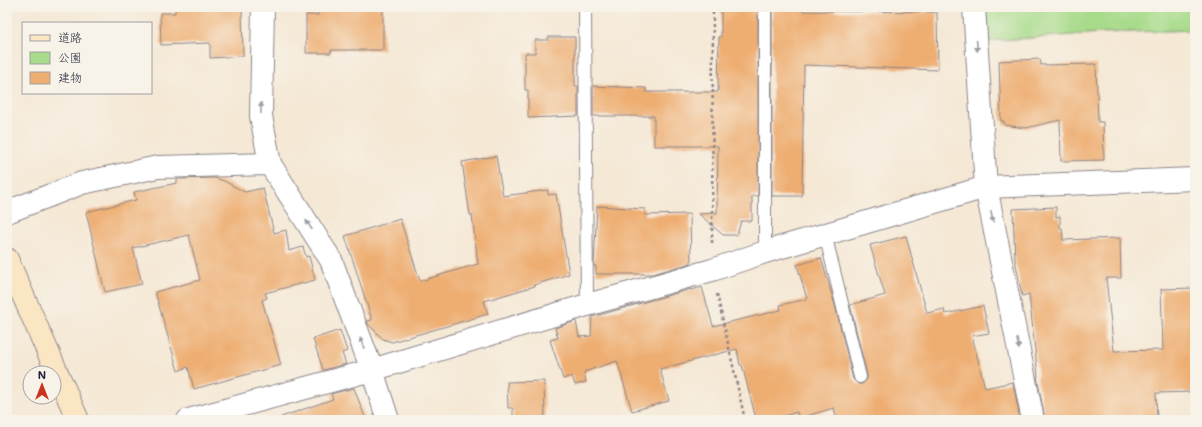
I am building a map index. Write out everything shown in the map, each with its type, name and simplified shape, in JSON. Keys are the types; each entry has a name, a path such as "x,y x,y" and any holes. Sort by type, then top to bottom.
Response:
{"street":[{"path":"263,7 261,116 270,164 331,260 372,370 388,420"},
{"path":"974,7 986,187 1033,420"},
{"path":"7,212 82,182 158,167 270,164"},
{"path":"188,420 372,370 587,305 712,270 765,252 986,187 1195,179"},
{"path":"7,259 78,420"}],"lane":[{"path":"585,7 587,305"},
{"path":"765,7 765,252"},
{"path":"825,234 860,378"}],"path":[{"path":"713,7 712,270 746,420"}],"green space":[{"path":"985,7 1195,7 1195,30 1100,33 989,41"}],"building":[{"path":"175,7 239,7 239,9 242,9 243,56 210,58 210,43 161,45 160,13 175,13"},
{"path":"318,7 383,7 383,50 331,50 331,53 306,53 306,15 318,15"},
{"path":"721,7 758,7 758,196 752,196 752,221 741,221 737,235 723,235 699,214 717,213 718,146 654,146 654,116 593,116 593,86 646,88 646,92 718,92"},
{"path":"772,7 802,7 802,11 937,12 938,70 804,65 802,196 772,196"},
{"path":"548,37 575,37 575,86 578,86 578,116 528,118 528,90 525,90 525,53 535,53 535,40 548,40"},
{"path":"1040,59 1041,65 1096,64 1098,122 1103,122 1104,160 1061,161 1060,120 1026,128 1004,125 1004,121 1001,121 999,61"},
{"path":"496,156 503,196 548,190 548,195 556,194 569,274 484,301 488,314 392,342 383,339 368,324 367,321 372,320 345,236 400,219 420,281 478,264 472,215 470,215 462,162"},
{"path":"215,178 245,192 263,188 274,233 286,230 289,251 303,247 306,257 309,256 315,280 265,293 267,298 262,300 281,365 194,389 188,367 178,371 155,292 200,280 189,235 133,248 142,284 105,292 86,212 136,200 134,192 177,183 177,179"},
{"path":"597,206 645,209 645,215 690,214 691,263 653,274 596,274 596,266 594,265"},
{"path":"1056,207 1056,217 1060,216 1060,228 1062,228 1063,240 1120,238 1121,278 1106,278 1114,351 1163,350 1161,289 1195,288 1195,392 1156,393 1157,420 1045,420 1037,377 1029,294 1022,296 1015,259 1013,209"},
{"path":"906,236 927,313 944,309 945,314 983,306 989,333 972,336 985,388 1013,382 1020,420 837,420 834,408 799,418 797,412 775,419 770,416 756,419 742,365 740,365 737,349 660,369 669,401 632,411 617,361 584,372 586,382 575,385 572,376 563,379 550,340 558,338 555,328 576,321 579,337 591,336 592,317 702,287 713,326 781,310 780,305 807,299 797,265 821,258 835,305 853,379 858,384 862,384 867,379 867,375 850,305 885,295 870,245"},
{"path":"340,330 347,351 342,353 346,364 323,370 313,339"},
{"path":"544,381 545,420 513,420 513,408 508,408 507,382"},
{"path":"354,388 366,420 282,420 281,417 333,399 331,394"}]}
